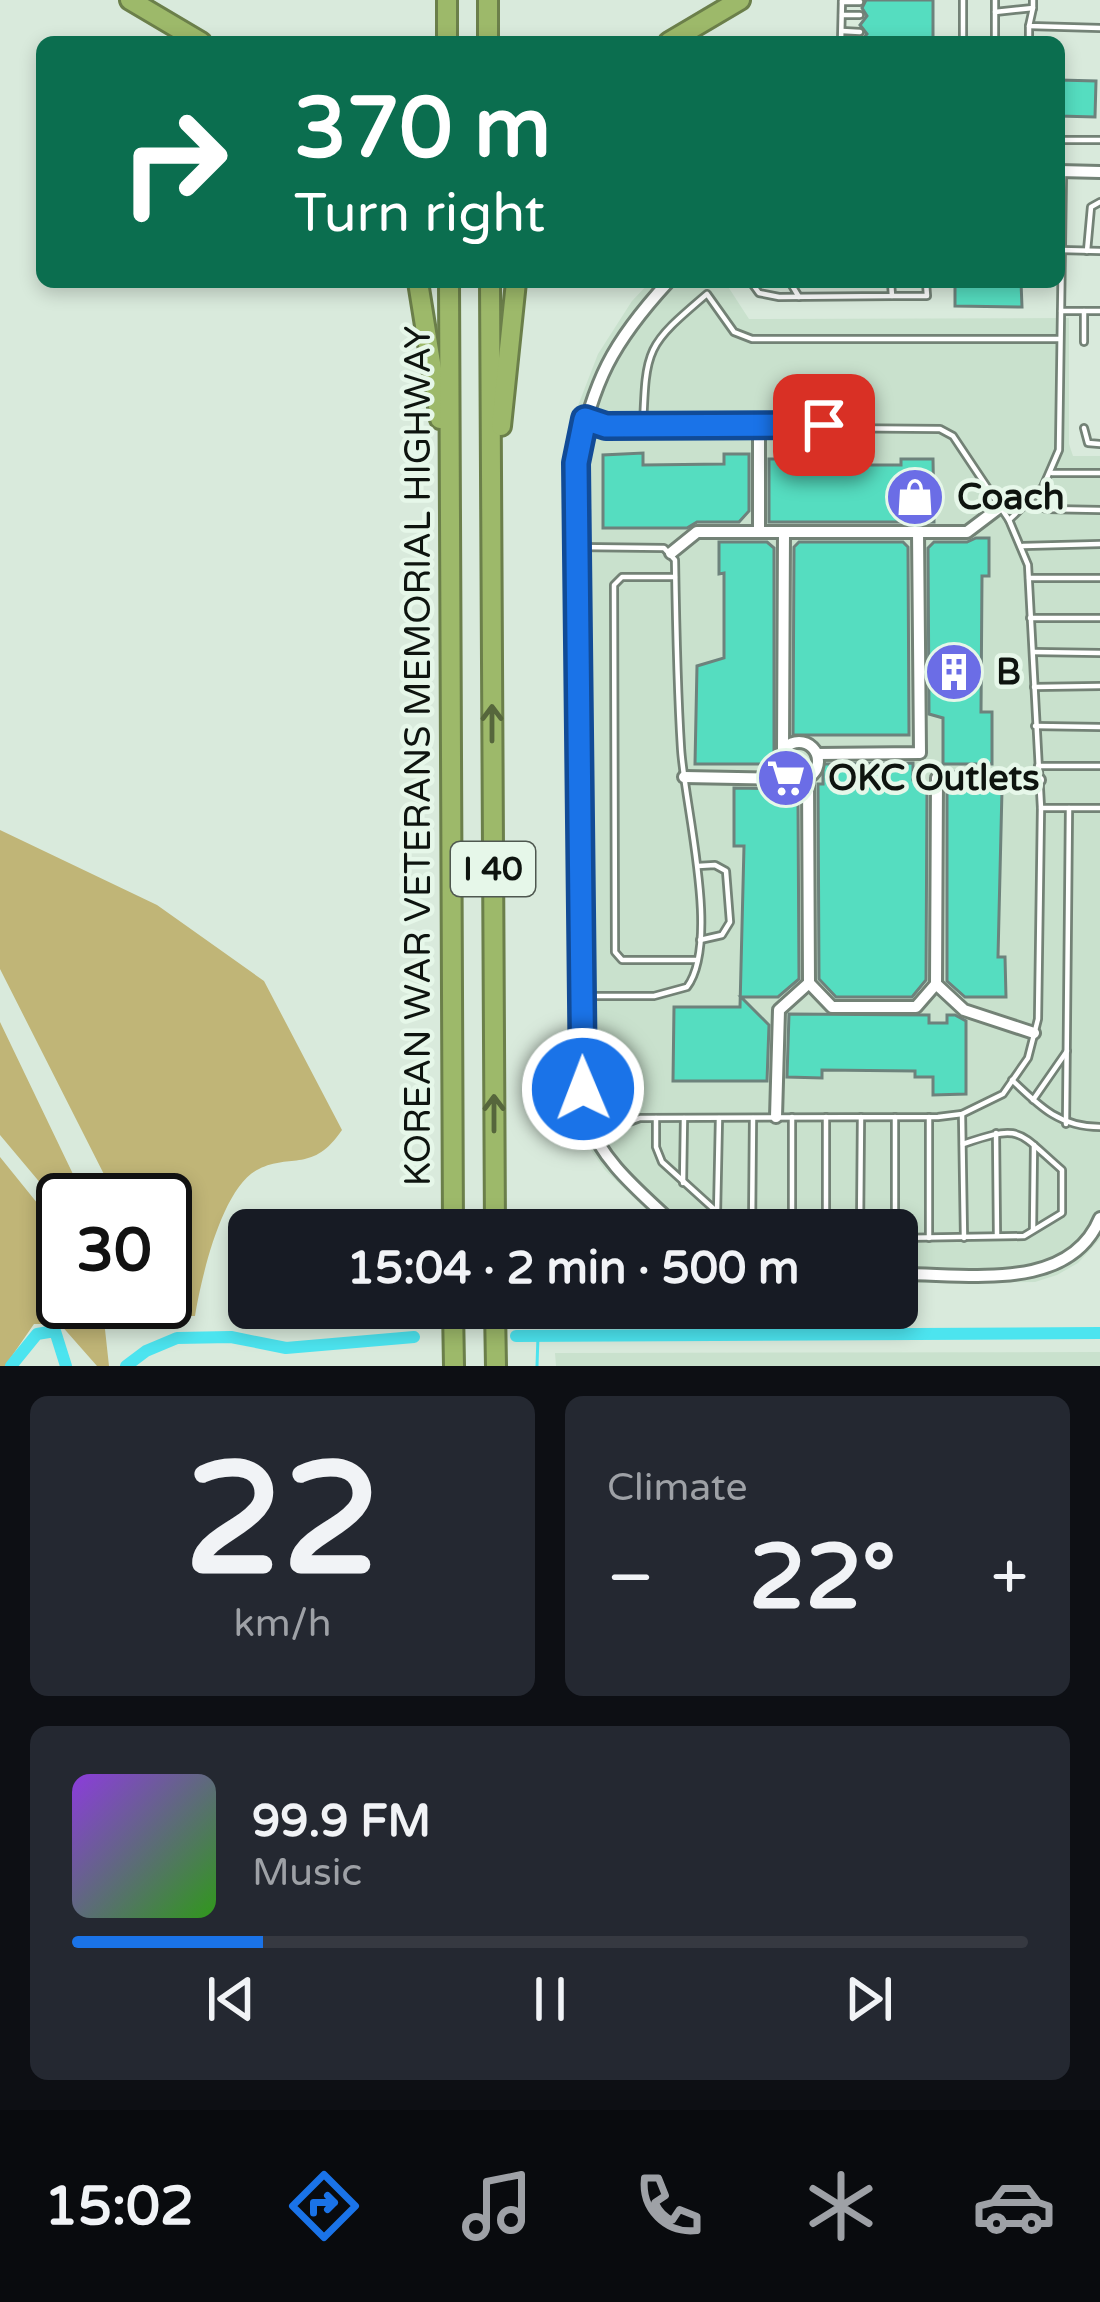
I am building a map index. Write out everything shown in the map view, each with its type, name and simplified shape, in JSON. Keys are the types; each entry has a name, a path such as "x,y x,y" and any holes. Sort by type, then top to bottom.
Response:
{"highway":[{"path":"130,0 191,36"},
{"path":"447,0 447,36"},
{"path":"488,0 488,36"},
{"path":"679,36 740,0"},
{"path":"419,288 450,495"},
{"name":"KOREAN WAR VETERANS MEMORIAL HIGHWAY","path":"448,288 453,1209"},
{"name":"KOREAN WAR VETERANS MEMORIAL HIGHWAY","path":"490,288 495,1209"},
{"path":"491,508 515,288"},
{"path":"453,1329 454,1366"},
{"path":"496,1329 496,1366"}],"street":[{"path":"1065,171 1100,172"},
{"path":"659,1209 623,1174 594,1135 583,1089 576,463 585,419 625,329 663,288"},
{"path":"758,532 759,426"},
{"path":"671,553 697,532 967,532 1000,507"},
{"path":"784,532 780,764 792,779"},
{"path":"817,754 818,766 808,778 808,983 832,1006 916,1006 936,984 937,778 920,752 918,532"},
{"path":"783,750 803,742 817,754 920,752"},
{"path":"937,778 1038,773"},
{"path":"684,776 808,778"},
{"path":"776,1118 779,1010 808,983"},
{"path":"936,984 964,1010 1034,1033"},
{"path":"918,1273 1046,1270 1081,1249 1100,1218"}],"lane":[{"path":"963,0 963,36"},
{"path":"995,0 995,36"},
{"path":"841,36 842,1 860,2"},
{"path":"995,12 1033,4 1029,36"},
{"path":"841,14 860,15"},
{"path":"1029,26 1100,28"},
{"path":"841,31 860,32"},
{"path":"1065,140 1100,140"},
{"path":"1087,251 1091,207 1100,202"},
{"path":"1065,250 1100,251"},
{"path":"755,288 759,293 799,297 926,296 926,288"},
{"path":"794,288 799,297"},
{"path":"891,288 892,296"},
{"path":"1009,520 1043,487 1059,450 1060,288"},
{"path":"644,427 645,363 664,332 707,294 734,332 752,339 1060,339"},
{"path":"1060,311 1100,311"},
{"path":"1084,311 1084,342"},
{"path":"585,419 606,426 940,429 953,436 1023,547 1029,578 1040,808 1038,1018 1028,1058 1003,1094 962,1114 929,1118 630,1119 594,1135"},
{"path":"1084,428 1088,442 1100,444"},
{"path":"1049,473 1100,473"},
{"path":"1028,501 1046,509 1100,510"},
{"path":"1023,547 1100,544"},
{"path":"577,547 664,548 671,553 684,776 698,866 699,940 698,960 687,987 672,993 581,996"},
{"path":"675,577 622,578 614,585 615,952 622,960 698,960"},
{"path":"1029,578 1100,578"},
{"path":"1030,618 1100,618"},
{"path":"1031,652 1100,652"},
{"path":"1033,687 1100,686"},
{"path":"1035,726 1100,727"},
{"path":"1038,773 1100,766"},
{"path":"1040,808 1100,808"},
{"path":"1066,1124 1069,808"},
{"path":"698,866 715,865 726,871 730,922 722,935 699,940"},
{"path":"1033,1100 1067,1051"},
{"path":"1012,1080 1066,1124 1100,1127"},
{"path":"962,1114 964,1238"},
{"path":"656,1118 656,1147 662,1162 711,1209"},
{"path":"683,1183 684,1118"},
{"path":"717,1209 719,1118"},
{"path":"752,1209 753,1118"},
{"path":"792,1118 793,1209"},
{"path":"826,1118 826,1209"},
{"path":"860,1209 861,1118"},
{"path":"895,1118 895,1209"},
{"path":"929,1118 929,1238"},
{"path":"918,1238 1024,1236 1062,1213 1062,1170 1034,1145 1010,1129 963,1144"},
{"path":"996,1132 997,1237"},
{"path":"1034,1145 1034,1232"}],"shaded area":[{"path":"644,288 729,288 749,319 1069,318 1069,444 1073,456 1100,456 1100,1239 1078,1263 1057,1275 1035,1282 918,1283 918,1209 645,1209 588,1146 575,1116 571,1087 567,447 598,354"},
{"path":"0,830 157,905 264,981 342,1130 311,1157 259,1169 234,1194 215,1235 195,1316 192,1173 103,1173 0,969"},
{"path":"0,1022 72,1173 36,1173 36,1178 0,1135"},
{"path":"0,1157 36,1202 36,1324 5,1366 0,1366"},
{"path":"64,1329 105,1329 109,1366 97,1366"},
{"path":"1100,1352 1100,1366 556,1366 555,1353"}],"building":[{"path":"866,0 933,0 933,36 865,36 860,25 867,16 862,8"},
{"path":"1065,80 1096,81 1095,117 1065,116"},
{"path":"955,288 1021,288 1022,307 955,306"},
{"path":"643,453 643,465 724,464 724,454 749,454 749,511 739,522 697,522 687,528 603,528 603,455"},
{"path":"769,459 791,459 790,465 901,465 901,459 933,459 934,522 769,522"},
{"name":"B","path":"989,538 989,576 982,576 981,712 992,712 992,764 943,764 943,718 929,714 928,548 934,542"},
{"path":"719,542 767,542 774,548 774,764 695,764 697,666 724,658 724,573 719,574"},
{"path":"799,542 903,542 908,547 909,735 793,735 794,547"},
{"path":"913,763 913,780 927,787 926,980 912,997 836,997 819,979 818,784 823,784 823,764"},
{"path":"734,788 786,789 798,801 799,979 778,997 741,997 769,1025 767,1081 673,1081 674,1007 740,1007 744,846 734,846"},
{"path":"947,788 1002,789 998,957 1005,957 1006,997 965,997 947,981"},
{"path":"789,1014 929,1015 929,1023 947,1023 947,1015 955,1015 966,1021 966,1094 933,1095 933,1077 915,1077 915,1071 822,1070 822,1078 787,1077"}],"waterway":[{"path":"11,1366 37,1334 55,1331 66,1366"},
{"path":"516,1336 1100,1333"},
{"path":"537,1366 538,1336"},
{"path":"126,1366 177,1338 231,1337 286,1348 414,1337"}],"place":[{"name":"Coach","path":"915,497"},
{"name":"B","path":"954,672"},
{"name":"OKC Outlets","path":"786,778"}],"route":[{"path":"583,1089 576,463 585,419 606,426 824,425"}]}
